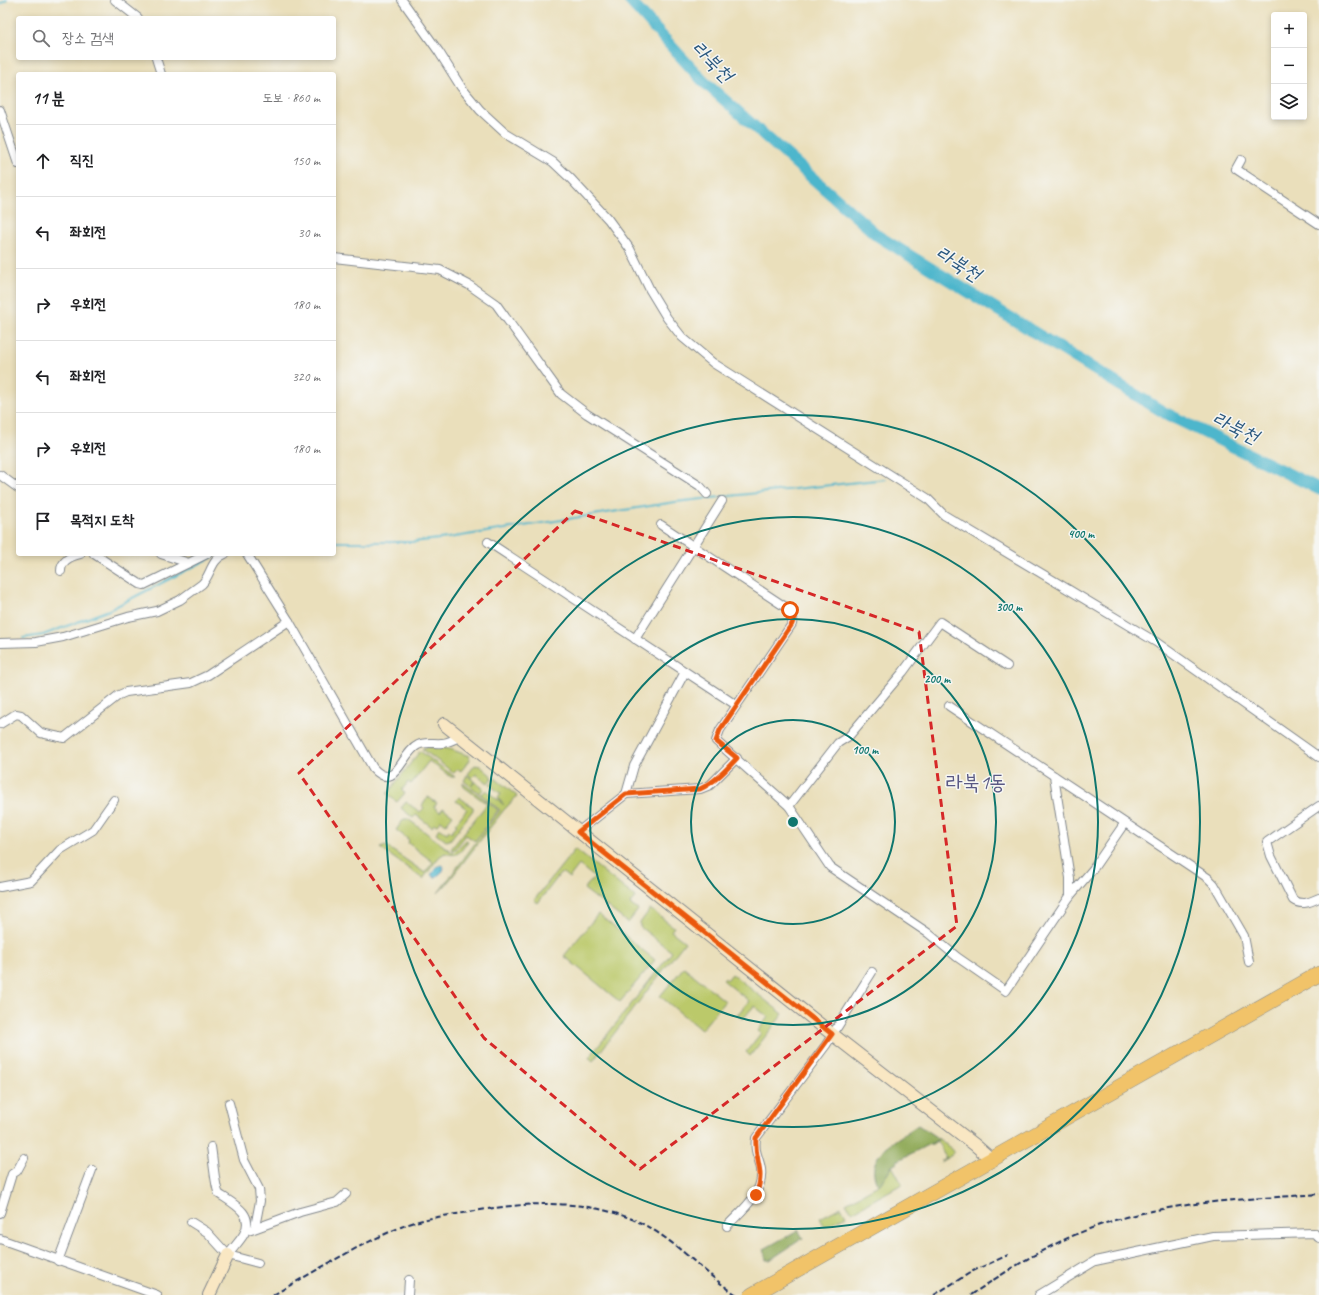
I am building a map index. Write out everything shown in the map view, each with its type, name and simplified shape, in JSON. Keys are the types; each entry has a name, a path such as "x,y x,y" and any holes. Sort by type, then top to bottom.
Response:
{"highway":[{"path":"752,1295 1319,974"}],"street":[{"path":"115,0 135,16"},
{"path":"402,0 440,52 461,87 480,110 505,134 553,162 608,219 630,249 650,290 667,318 693,348 713,363 927,498 944,515 1156,642 1319,756"},
{"path":"157,60 160,72"},
{"path":"0,110 16,158"},
{"path":"1241,160 1236,169 1319,224"},
{"path":"336,258 440,270 469,285 496,304 561,394 587,414 700,486 707,494"},
{"path":"0,476 16,487"},
{"path":"635,639 722,501"},
{"path":"661,525 790,610 793,614 792,624 736,705 720,730 716,741 737,758 789,806 830,867 928,933 957,957 1006,991 1070,896 1093,869 1124,824"},
{"path":"488,542 736,705"},
{"path":"61,572 65,562 71,556"},
{"path":"97,556 140,584 144,585 203,556"},
{"path":"167,556 189,563"},
{"path":"0,643 36,642 63,637 128,617 167,608 202,584 206,580 214,563 223,556"},
{"path":"248,556 289,621 373,768 378,773 385,776 392,775 410,751 418,744 444,743 460,737"},
{"path":"0,724 16,714 21,715 41,733 64,738 119,695 126,692 191,683 208,675 289,621"},
{"path":"789,806 838,743 849,736 903,672 940,622 1007,666"},
{"path":"626,794 634,766 686,672"},
{"path":"949,706 1124,824 1208,878 1214,884 1244,936 1249,962"},
{"path":"444,724 832,1034 975,1144 991,1159"},
{"path":"578,832 626,794 700,789 710,784 737,758"},
{"path":"1054,776 1070,878 1070,896"},
{"path":"0,887 31,881 60,850 93,830 114,800"},
{"path":"1319,806 1267,842 1271,856 1293,900 1302,903 1311,902 1319,898"},
{"path":"727,1226 756,1195 761,1183 761,1170 755,1151 756,1138 832,1034 872,972"},
{"path":"229,1102 244,1160 259,1189 260,1201 255,1228"},
{"path":"211,1147 215,1166 217,1190 219,1194 246,1214 247,1219 244,1234"},
{"path":"0,1213 12,1174 16,1171 24,1158"},
{"path":"58,1261 92,1170"},
{"path":"209,1295 228,1255 244,1234 255,1228 300,1212 338,1202 346,1194"},
{"path":"191,1222 207,1232 228,1255 258,1263"},
{"path":"1042,1293 1095,1262 1213,1236 1314,1233 1319,1238"},
{"path":"0,1239 58,1261 157,1295"},
{"path":"408,1295 409,1280"},
{"path":"1042,1293 1054,1295"}],"highlighted area":[{"path":"575,511 919,632 957,926 640,1169 484,1038 299,773"}],"green space":[{"path":"426,747 450,749 469,756 470,760 461,771 458,769 454,773 422,749"},
{"path":"420,751 455,777 451,777 429,761 411,784 408,782 402,790 405,793 397,802 387,794"},
{"path":"475,765 480,766 493,777 488,783 476,774 472,778 468,774"},
{"path":"467,775 474,781 472,785 475,782 484,789 480,792 482,794 486,790 504,805 498,798 501,794 490,785 495,778 517,796 503,811 438,893 500,810 464,781"},
{"path":"463,783 498,810 475,841 466,835 453,850 451,849 487,804 464,787"},
{"path":"428,797 437,803 434,807 440,812 443,808 453,815 446,824 441,820 437,825 434,824 432,827 416,815 413,818 401,808 406,802 420,812 424,808 422,806"},
{"path":"459,797 473,807 473,810 450,840 446,841 436,833 439,828 447,833 449,830 451,832 457,825 455,824 467,809 456,801"},
{"path":"404,819 408,819 453,853 466,840 468,841 459,853 453,855 445,853 439,857 423,879 380,848 386,846 425,873 433,862 408,843 409,840 396,830"},
{"path":"575,849 635,897 630,904 638,910 628,923 584,889 594,877 579,865 569,878 563,873 560,874 538,903 534,900"},
{"path":"650,909 674,927 671,931 685,942 593,1061 589,1058 672,952 640,927 640,923"},
{"path":"598,914 655,960 620,1002 564,956"},
{"path":"684,967 725,1001 701,1030 660,996"},
{"path":"732,974 783,1014 750,1056 746,1052 761,1033 758,1031 768,1017 754,1006 743,1019 737,1015 749,1001 723,980 725,978 727,980"},
{"path":"918,1125 939,1139 897,1161 897,1163 892,1166 878,1185 874,1175 874,1165 878,1157 892,1142"},
{"path":"939,1139 954,1151 952,1155 940,1162 946,1157 937,1141 931,1145 930,1143"},
{"path":"892,1166 902,1184 852,1212 846,1203 880,1184"},
{"path":"841,1207 846,1216 825,1227 820,1218"},
{"path":"798,1230 803,1238 770,1260 766,1260 764,1249"}],"water":[{"path":"441,865 444,867 443,871 435,878 431,875 437,867"}],"waterway":[{"path":"0,4 7,0"},
{"name":"라북천","path":"629,0 703,81 878,236 1165,413 1319,489"},
{"path":"336,542 412,542 448,538 675,502 886,479"},
{"path":"23,638 43,635 109,610 214,556"}],"railway":[{"path":"971,1295 1049,1247 1090,1228 1112,1221 1180,1206 1319,1194"},
{"path":"273,1295 384,1234 408,1224 431,1218 484,1209 548,1204 590,1207 611,1212 647,1226 660,1234 711,1276 737,1295"},
{"path":"934,1295 973,1271 1008,1255"}],"district":[{"name":"라북1동","path":"976,782"}],"route":[{"path":"756,1195 761,1183 761,1170 755,1151 756,1138 826,1045 832,1034 578,832 626,794 700,789 710,784 722,774 737,758 719,745 716,741 720,730 792,624 794,618 790,610"}]}
